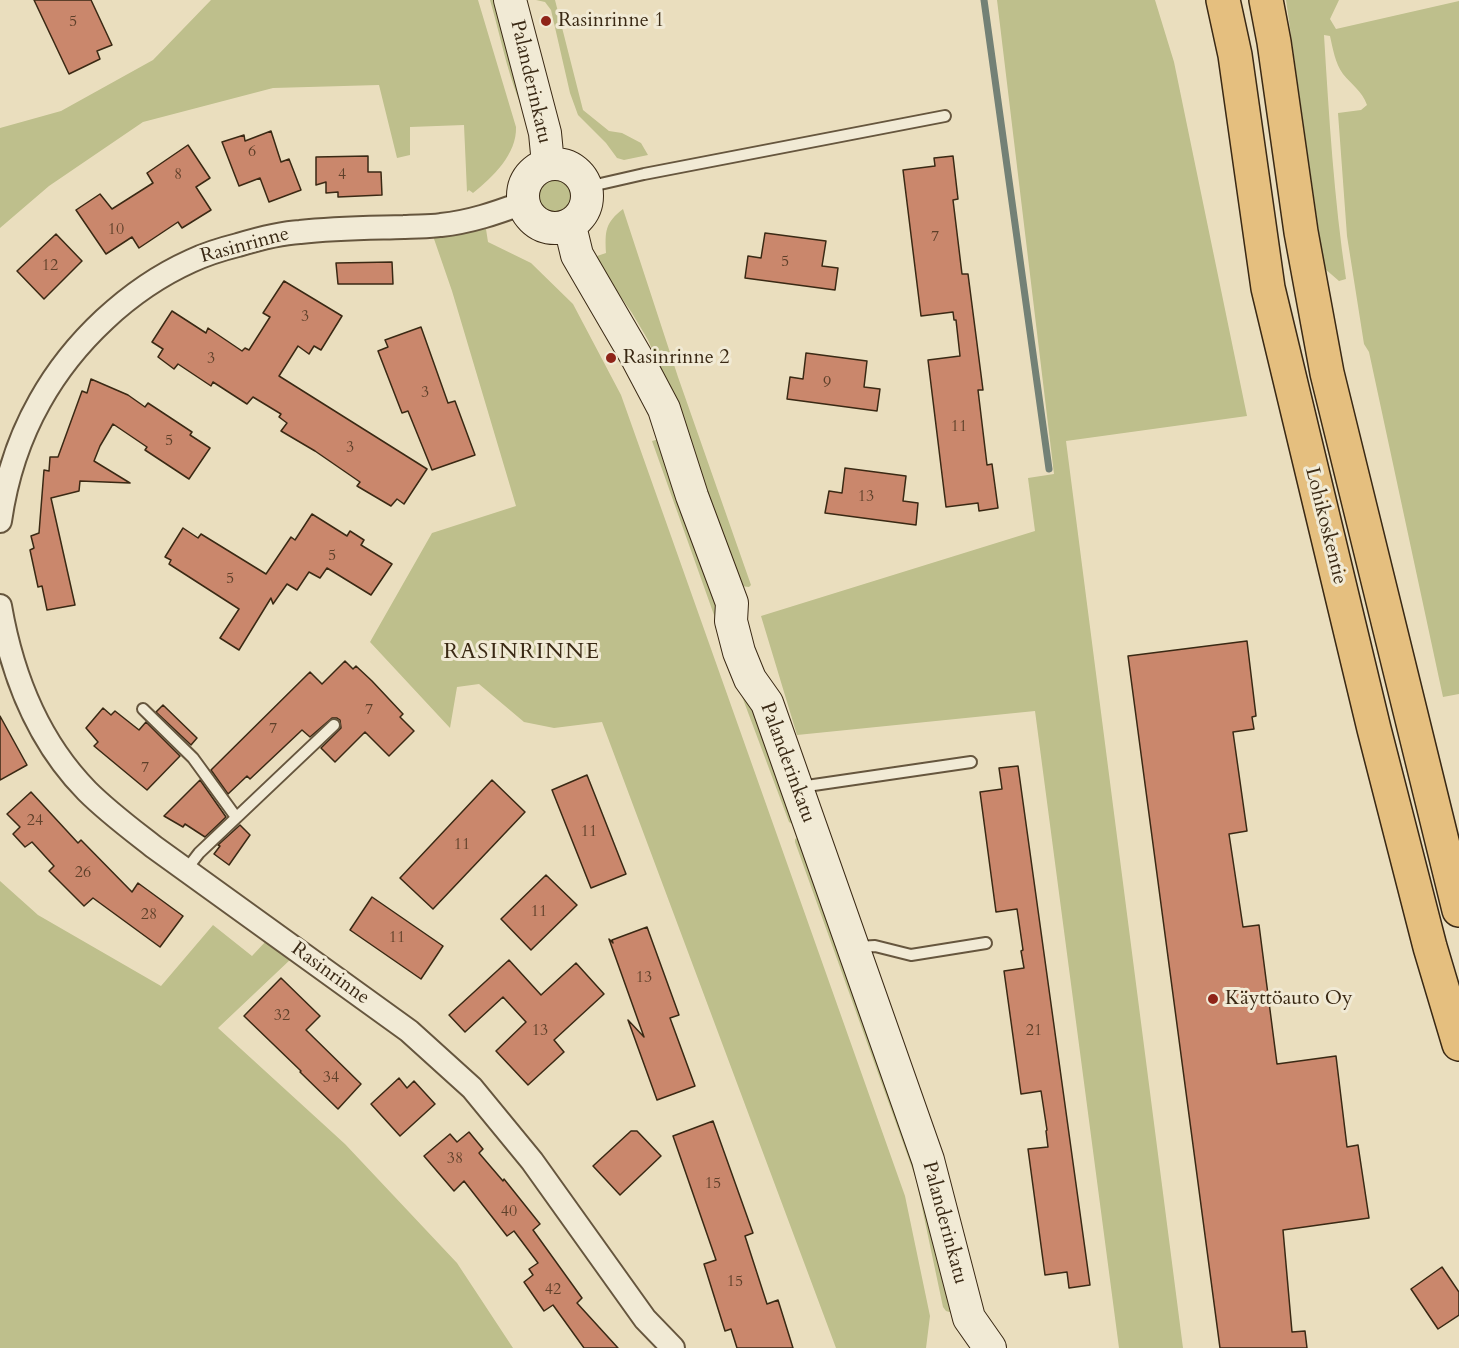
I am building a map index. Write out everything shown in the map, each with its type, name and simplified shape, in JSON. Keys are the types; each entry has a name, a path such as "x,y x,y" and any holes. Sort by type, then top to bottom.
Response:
{"main road":[{"name":"Lohikoskentie","path":"1223,0 1235,55 1268,288 1415,890 1459,1044"},
{"name":"Lohikoskentie","path":"1266,0 1301,232 1327,373 1459,910"}],"street":[{"name":"Palanderinkatu","path":"510,0 545,133 548,164"},
{"path":"548,164 567,166 576,171 587,187 588,198 585,209 579,219 570,226 560,229 550,228 533,220 527,212 523,193 526,183 539,168 548,164"},
{"name":"Rasinrinne","path":"0,521 3,498 12,466 23,435 44,394 54,378 88,337 144,287 190,261 256,239 298,232 440,226 486,216 524,202"},
{"name":"Palanderinkatu","path":"570,226 578,255 664,409 692,496 732,603 731,621 739,652 750,679 767,703 928,1160 969,1318 990,1348"},
{"name":"Rasinrinne","path":"0,606 6,640 23,691 49,743 67,768 106,809 154,847 409,1031 472,1088 532,1161 645,1318 673,1348"},
{"path":"960,1348 969,1318"}],"lane":[{"path":"587,187 945,116"},
{"path":"142,709 193,758 236,817"},
{"path":"186,870 199,853 334,724"},
{"path":"797,788 971,762"},
{"path":"853,948 875,946 911,955 986,943"}],"green space":[{"path":"211,0 478,0 516,127 513,146 508,156 481,187 473,193 469,190 467,192 464,125 410,127 410,155 397,158 379,85 273,88 143,122 49,186 0,228 0,128 61,111 153,60"},
{"path":"490,0 502,0 529,122 511,78"},
{"path":"536,0 555,0 583,110 609,131 622,133 641,143 648,155 624,160 617,158 606,143 578,115 570,93 551,10 545,2"},
{"path":"997,0 1155,0 1174,62 1247,416 1066,441 1183,1348 1119,1348 1035,711 797,735 761,616 1035,531 1028,478 1054,474"},
{"path":"1286,0 1339,0 1330,19 1336,29 1459,1 1459,694 1443,697 1369,352 1364,344 1347,236 1338,113 1361,110 1367,105 1360,92 1340,70 1330,36 1324,35 1335,188 1346,279 1339,281 1324,268"},
{"path":"556,180 568,185 573,197 568,209 556,214 544,209 539,197 544,185"},
{"path":"623,209 678,377 751,585 749,587 740,586 648,340 607,277 597,256 606,253 607,228"},
{"path":"486,229 488,242 531,263 573,304 621,395 905,1196 930,1316 926,1348 836,1348 602,722 554,728 524,722 479,684 457,687 450,728 370,642 432,533 516,506 452,291 433,236"},
{"path":"663,438 723,609 719,629 652,441"},
{"path":"743,681 798,823 789,822 737,683"},
{"path":"802,836 926,1179 956,1314 946,1311 943,1307 916,1179 795,842 795,839"},
{"path":"0,881 38,915 161,986 213,925 252,956 266,941 292,958 218,1028 345,1144 457,1263 513,1348 0,1348"}],"building":[{"path":"34,0 91,0 112,45 97,51 100,59 69,74"},
{"path":"271,131 281,162 289,159 301,190 269,202 260,178 239,186 222,142 244,135 245,141"},
{"path":"188,145 210,178 196,187 211,210 182,228 178,222 139,248 132,237 106,254 76,210 100,194 112,209 153,183 147,173"},
{"path":"368,156 368,172 381,172 382,195 338,197 338,192 326,193 326,182 316,185 316,157"},
{"path":"953,156 958,199 953,200 962,274 968,274 983,390 978,390 987,465 992,464 998,508 979,511 978,503 946,507 928,360 960,356 956,320 954,320 953,312 921,316 903,170 935,166 934,158"},
{"path":"765,233 826,241 822,266 838,268 835,290 745,278 748,256 761,258"},
{"path":"56,234 82,261 44,299 17,271"},
{"path":"392,262 393,284 338,284 336,263"},
{"path":"284,281 342,316 321,350 314,346 309,354 298,346 279,376 427,469 404,504 397,499 391,506 357,486 360,482 281,431 287,423 279,417 281,414 253,397 247,404 213,382 211,386 178,364 174,369 158,357 163,349 152,342 172,311 206,333 208,328 242,351 245,348 249,350 270,317 263,313"},
{"path":"421,327 448,403 455,401 475,455 432,470 408,411 402,413 378,351 388,347 385,340"},
{"path":"806,353 867,361 864,387 880,389 877,411 787,399 790,377 803,379"},
{"path":"91,379 128,395 145,407 148,403 192,432 190,435 210,448 189,479 145,450 147,447 113,424 94,461 130,483 80,481 79,491 51,498 75,605 47,610 42,586 38,587 30,550 34,548 31,536 39,533 44,470 49,471 50,457 58,457 82,391 87,393"},
{"path":"845,468 906,476 903,501 918,503 916,525 825,513 829,491 842,493"},
{"path":"312,514 347,536 350,531 364,540 361,545 392,564 371,595 327,568 320,578 309,572 297,590 287,584 273,604 271,598 239,650 220,638 239,609 169,564 171,560 165,557 183,528 198,538 201,534 266,574 291,537 295,540"},
{"name":"Käyttöauto Oy","path":"1247,641 1256,716 1252,717 1254,729 1233,732 1247,831 1229,834 1243,927 1259,925 1277,1064 1336,1056 1347,1147 1358,1145 1369,1218 1283,1230 1292,1332 1305,1331 1307,1348 1220,1348 1128,656"},
{"path":"345,661 353,669 356,666 372,681 403,714 400,717 414,731 389,756 365,732 335,762 321,748 341,728 340,720 332,718 310,737 302,730 250,779 247,776 228,794 211,770 310,672 322,684"},
{"path":"163,705 197,738 191,745 156,712"},
{"path":"103,708 111,715 115,711 139,730 146,722 180,756 147,790 94,746 98,742 86,728"},
{"path":"0,716 27,765 0,780"},
{"path":"1018,766 1090,1285 1069,1288 1067,1272 1045,1275 1028,1149 1048,1147 1047,1130 1041,1091 1021,1094 1004,971 1024,968 1021,951 1023,950 1017,909 996,912 980,792 1002,789 999,768"},
{"path":"587,775 626,874 591,888 552,790"},
{"path":"200,780 226,817 205,837 185,824 183,827 164,816"},
{"path":"492,780 525,812 433,909 400,878"},
{"path":"31,792 78,843 81,840 132,892 138,883 183,916 160,947 93,898 84,906 49,871 54,866 32,842 25,847 13,834 20,827 7,814"},
{"path":"240,825 250,835 229,865 214,854 220,846 218,845"},
{"path":"546,875 577,905 531,950 501,919"},
{"path":"372,897 443,946 421,979 350,930"},
{"path":"647,927 679,1015 670,1018 695,1086 657,1100 628,1020 644,1037 609,939 613,943 612,940"},
{"path":"509,960 541,995 576,963 604,994 554,1040 564,1052 528,1085 496,1051 526,1022 503,997 465,1032 449,1015"},
{"path":"281,978 320,1016 306,1030 361,1084 338,1109 244,1016"},
{"path":"399,1078 407,1088 414,1081 435,1104 400,1136 371,1104"},
{"path":"713,1121 753,1233 745,1236 767,1304 778,1300 793,1348 737,1348 731,1329 725,1331 704,1264 716,1260 673,1136"},
{"path":"631,1131 637,1131 661,1156 620,1195 593,1166"},
{"path":"469,1132 483,1149 479,1153 503,1181 504,1179 540,1224 533,1230 582,1298 577,1303 618,1348 584,1348 553,1305 544,1311 524,1282 533,1275 529,1269 538,1263 514,1231 507,1236 464,1181 454,1191 424,1156 450,1134 457,1142"},
{"path":"1442,1267 1459,1292 1459,1315 1438,1329 1411,1289"}],"waterway":[{"path":"984,0 1049,469"}],"place":[{"name":"Rasinrinne 1","path":"546,21"},
{"name":"Rasinrinne 2","path":"611,358"},
{"name":"Käyttöauto Oy","path":"1213,999"}],"district":[{"name":"RASINRINNE","path":"522,653"}]}
